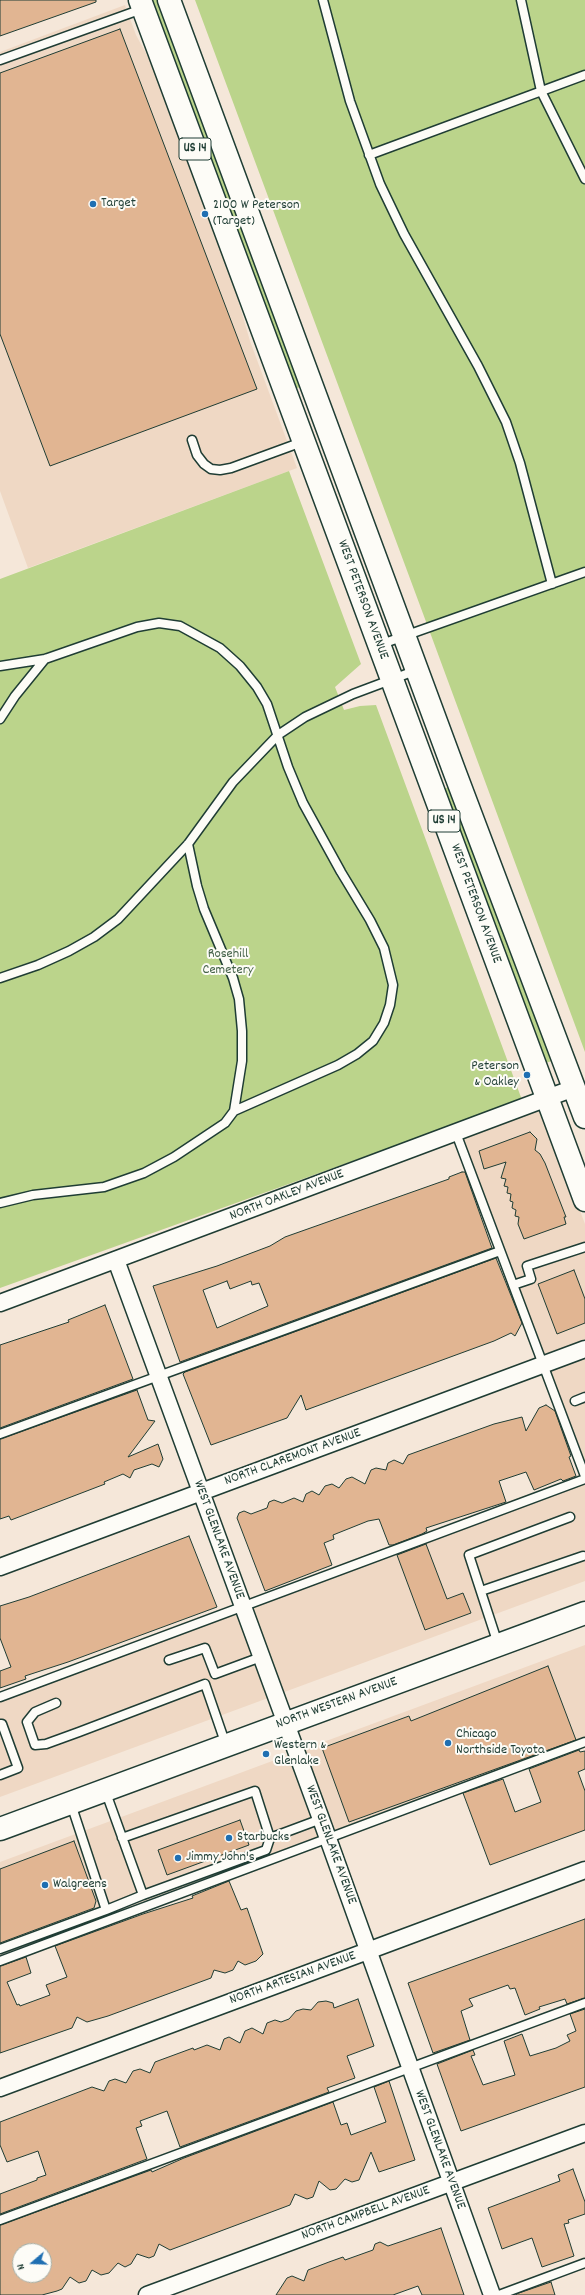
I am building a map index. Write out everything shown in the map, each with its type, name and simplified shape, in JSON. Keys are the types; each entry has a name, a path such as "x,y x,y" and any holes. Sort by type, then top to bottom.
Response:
{"main road":[{"name":"WEST PETERSON AVENUE","path":"169,0 404,636 585,1117"},
{"name":"WEST PETERSON AVENUE","path":"142,5 585,1200"},
{"name":"NORTH WESTERN AVENUE","path":"0,1829 585,1613"}],"street":[{"name":"NORTH OAKLEY AVENUE","path":"0,1303 574,1088"},
{"name":"WEST GLENLAKE AVENUE","path":"116,1260 321,1819 450,2183 492,2295"},
{"name":"NORTH CLAREMONT AVENUE","path":"0,1567 585,1350"},
{"name":"NORTH ARTESIAN AVENUE","path":"0,2088 585,1870"},
{"name":"NORTH CAMPBELL AVENUE","path":"147,2295 585,2133"}],"lane":[{"path":"323,0 350,101 369,155 404,234 478,366 506,422 520,463 552,584"},
{"path":"521,0 540,91 585,179"},
{"path":"0,60 142,5"},
{"path":"369,155 585,75"},
{"path":"192,440 197,455 204,464 211,469 220,470 231,468 303,442"},
{"path":"378,645 585,572"},
{"path":"0,666 45,659 137,627 159,623 180,626 220,648 240,666 257,687 267,704 288,767 303,803 341,872 370,920 384,948 393,985 390,1005 384,1023 373,1041 357,1054 338,1065 234,1111"},
{"path":"0,719 23,685 45,659"},
{"path":"0,978 38,965 94,937 118,919 188,844 233,782 278,735 304,718 353,694 417,670"},
{"path":"0,1203 33,1195 104,1187 130,1178 174,1158 225,1123 234,1111 242,1061 242,1032 239,999 233,978 202,901 188,844"},
{"path":"0,1697 585,1478 456,1133"},
{"path":"513,1285 530,1279 526,1266 585,1247"},
{"path":"0,1434 500,1251"},
{"path":"575,1401 585,1397"},
{"path":"499,1645 469,1555 570,1516"},
{"path":"481,1591 583,1556"},
{"path":"169,1660 205,1648 215,1674"},
{"path":"56,1703 35,1712 27,1722 36,1745 79,1732 205,1684 215,1674 261,1657"},
{"path":"205,1684 226,1745"},
{"path":"0,1724 2,1724 18,1768 0,1775"},
{"path":"0,1961 585,1742"},
{"path":"105,1790 143,1895"},
{"path":"0,1949 266,1850 270,1838 255,1791 122,1838"},
{"path":"71,1803 106,1910"},
{"path":"270,1838 321,1819"},
{"path":"0,2220 585,2003"},
{"path":"499,2295 585,2263"}],"shaded area":[{"name":"Target","path":"125,5 136,35 153,66 226,259 250,341 297,468 28,568 0,491 0,52"},
{"path":"537,1096 585,1224 585,1581 0,1797 0,1694 584,1478 452,1126"},
{"path":"585,1645 585,1745 0,1962 0,1862"}],"green space":[{"path":"151,0 160,0 303,386 295,389"},
{"path":"195,0 585,0 585,1052 428,627"},
{"name":"Rosehill Cemetery","path":"289,471 361,664 335,687 344,710 360,706 376,705 522,1100 0,1288 0,579"},
{"path":"449,787 457,803 552,1061 545,1063 443,789"}],"building":[{"path":"0,0 96,0 96,2 0,36"},
{"name":"Target","path":"120,29 257,389 50,466 0,334 0,73"},
{"path":"530,1132 537,1139 535,1150 540,1154 545,1163 566,1217 564,1217 566,1224 524,1239 518,1224 519,1217 515,1216 516,1210 512,1208 513,1202 510,1201 511,1194 507,1193 508,1187 504,1186 506,1179 501,1178 506,1162 484,1169 479,1151"},
{"path":"465,1172 492,1248 180,1362 153,1286 217,1266 270,1246 285,1237 449,1179 449,1177","holes":["227,1281 230,1289 251,1281 252,1285 259,1283 268,1306 217,1328 203,1290"]},
{"path":"496,1258 522,1323 515,1336 511,1333 494,1341 306,1410 301,1395 287,1418 211,1445 183,1374 185,1372"},
{"path":"574,1270 585,1299 585,1323 557,1334 538,1284"},
{"path":"105,1305 133,1379 0,1428 0,1345 69,1322 68,1320"},
{"path":"137,1390 148,1420 155,1421 128,1457 158,1444 163,1459 159,1467 152,1464 134,1470 130,1478 123,1474 104,1482 105,1484 11,1520 9,1516 0,1519 0,1439"},
{"path":"546,1405 555,1411 571,1456 569,1457 576,1476 563,1481 561,1479 534,1490 526,1472 499,1481 506,1502 426,1528 427,1531 422,1534 393,1545 389,1545 379,1519 368,1521 333,1535 334,1539 324,1543 332,1565 265,1591 237,1518 239,1513 244,1511 251,1514 267,1508 269,1502 274,1500 282,1503 294,1498 303,1502 306,1494 312,1491 319,1495 325,1486 332,1484 339,1488 346,1479 352,1477 365,1484 371,1470 376,1468 386,1470 388,1463 394,1460 403,1464 408,1455 494,1424 522,1417 526,1431 539,1408"},
{"path":"189,1536 217,1607 68,1662 25,1676 26,1679 0,1688 0,1671 11,1667 0,1638 0,1606 29,1597"},
{"path":"426,1544 447,1599 463,1593 471,1613 425,1630 397,1555"},
{"name":"Chicago Northside Toyota","path":"548,1666 576,1740 349,1822 322,1748 409,1716 411,1721"},
{"path":"579,1750 580,1752 585,1751 585,1769 578,1772 585,1791 585,1830 490,1865 463,1793 503,1779 515,1812 541,1802 529,1769"},
{"path":"240,1820 249,1845 167,1875 158,1850"},
{"name":"Walgreens","path":"74,1841 96,1901 94,1908 0,1943 0,1869"},
{"path":"229,1881 241,1910 247,1908 263,1954 256,1961 245,1965 238,1961 233,1970 225,1973 214,1970 211,1978 108,2016 87,2022 77,2017 72,2028 0,2053 0,1966 26,1957 31,1973 7,1982 17,2005 19,2004 20,2006 50,1995 46,1985 67,1977 55,1946 143,1914 193,1898 192,1896"},
{"path":"585,1919 585,1998 567,2004 565,1999 539,2007 540,2009 525,2015 515,1988 510,1989 508,1985 469,1999 473,2006 461,2011 470,2040 433,2053 408,1983"},
{"path":"358,1999 374,2046 347,2056 355,2078 327,2088 329,2092 180,2147 167,2111 140,2121 142,2126 136,2128 147,2159 0,2214 0,2194 46,2175 38,2151 7,2162 0,2145 0,2122 92,2087 104,2091 109,2081 115,2079 126,2083 133,2071 140,2069 150,2073 155,2062 193,2048 194,2050 207,2045 220,2050 224,2039 229,2037 240,2043 245,2031 252,2028 263,2034 267,2023 275,2020 281,2022 289,2019 296,2011 303,2009 311,2010 318,2002 326,2001 333,2003 334,2008"},
{"path":"585,2009 585,2087 461,2131 437,2064 473,2050 475,2055 471,2056 483,2085 515,2075 504,2041 522,2034 530,2056 556,2048 570,2041 567,2035 576,2031 570,2014"},
{"path":"389,2081 415,2160 379,2172 371,2152 359,2180 352,2182 345,2179 336,2189 330,2190 319,2181 313,2197 307,2199 295,2194 290,2205 170,2250 159,2244 154,2256 149,2258 137,2254 131,2264 125,2267 118,2263 109,2273 101,2275 92,2270 86,2281 79,2283 70,2277 62,2289 57,2291 42,2295 0,2295 0,2225 151,2170 152,2172 184,2158 333,2102 341,2125 347,2123 351,2135 386,2122 374,2087"},
{"path":"573,2169 585,2202 585,2214 568,2220 569,2223 564,2224 574,2256 542,2267 532,2238 502,2249 488,2208 560,2181 558,2175"},
{"path":"441,2228 464,2295 422,2295 418,2286 393,2295 276,2295 287,2278 292,2276 304,2281 308,2270 343,2257 345,2260 373,2250 375,2244 380,2242 388,2246"},
{"path":"551,2282 555,2295 516,2295 516,2294"}],"place":[{"name":"Target","path":"93,204"},
{"name":"2100 W Peterson (Target)","path":"205,214"},
{"name":"Peterson & Oakley","path":"527,1075"},
{"name":"Chicago Northside Toyota","path":"448,1743"},
{"name":"Western & Glenlake","path":"266,1754"},
{"name":"Starbucks","path":"229,1838"},
{"name":"Jimmy John's","path":"178,1858"},
{"name":"Walgreens","path":"45,1885"}]}
